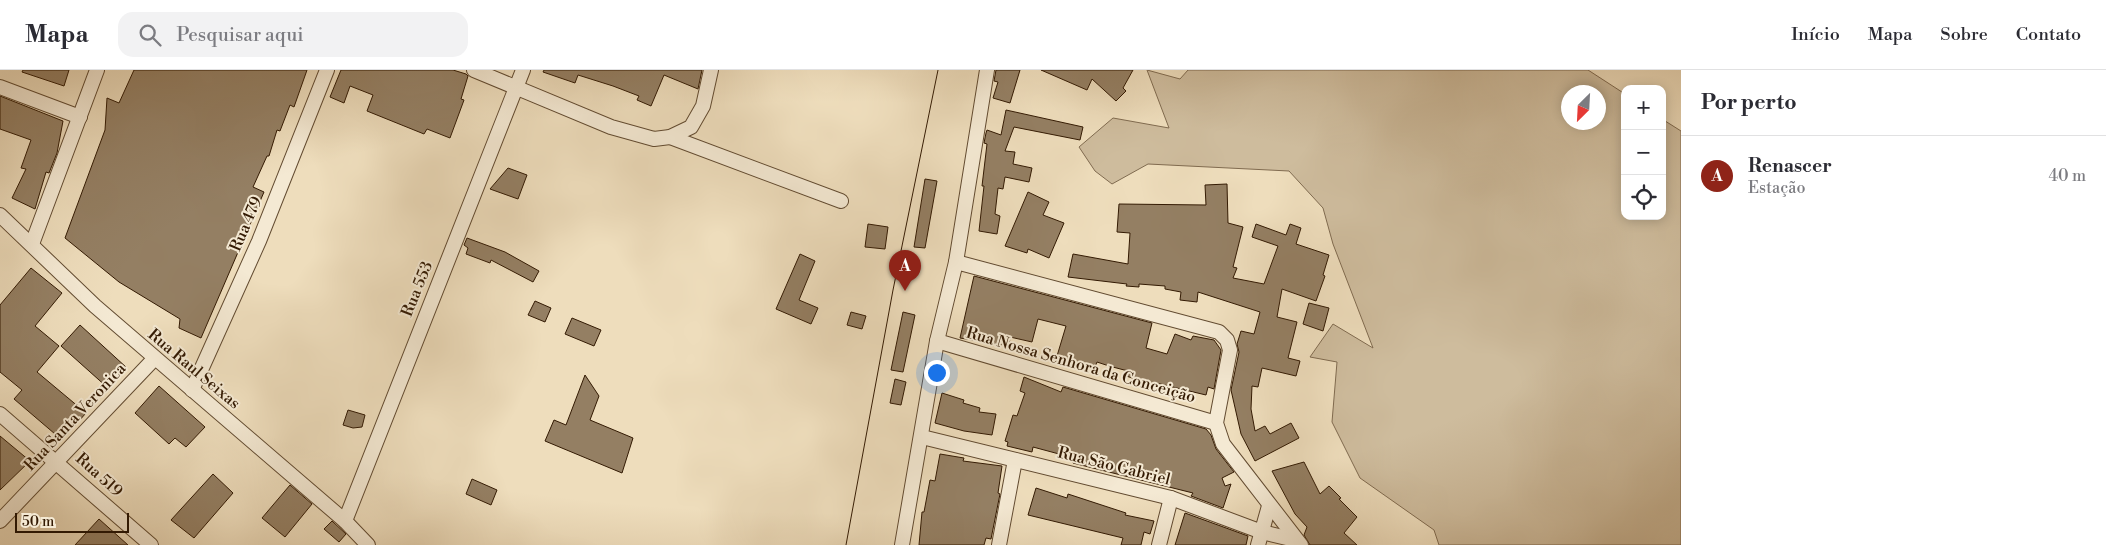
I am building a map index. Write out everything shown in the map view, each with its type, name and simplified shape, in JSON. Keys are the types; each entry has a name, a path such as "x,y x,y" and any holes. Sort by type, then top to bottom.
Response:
{"street":[{"path":"32,244 97,70"},
{"name":"Rua 479","path":"192,390 259,241 327,70"},
{"path":"474,70 610,128 654,139 670,137 691,127 703,106 711,70"},
{"name":"Rua 553","path":"345,521 438,282 524,70"},
{"path":"902,545 937,342 956,262 987,70"},
{"path":"0,87 80,117"},
{"path":"670,137 841,201"},
{"name":"Rua Raul Seixas","path":"0,215 95,306 154,359 345,521 368,545"},
{"path":"956,262 1219,332 1228,340 1230,350 1216,422 1223,444 1298,542"},
{"name":"Rua Nossa Senhora da Conceição","path":"937,342 1216,422"},
{"name":"Rua Santa Veronica","path":"0,521 154,359"},
{"name":"Rua 519","path":"0,414 58,462 151,545"},
{"name":"Rua São Gabriel","path":"922,437 1171,498 1260,538 1298,542"},
{"path":"999,545 1015,460"},
{"path":"1159,545 1171,498"},
{"path":"1260,538 1269,506"}],"shaded area":[{"path":"1147,70 1180,79 1188,70 1588,70 1621,91 1621,220 1666,220 1666,122 1681,131 1681,545 1439,545 1434,530 1360,478 1332,422 1337,362 1310,357 1333,324 1373,348 1333,244 1323,208 1289,171 1148,164 1112,184 1095,171 1079,147 1113,118 1169,128"}],"building":[{"path":"23,70 69,70 64,86 22,72"},
{"path":"134,70 307,70 294,107 290,105 280,131 277,130 269,156 267,156 253,187 264,192 201,338 179,328 180,319 119,282 65,238 105,130 107,98 119,103"},
{"path":"341,70 453,70 466,74 468,76 461,99 464,100 450,138 427,129 424,134 367,111 373,95 350,86 344,103 330,97"},
{"path":"544,70 702,70 698,89 664,75 651,106 637,100 639,96 613,86 578,75 575,83 543,72"},
{"path":"996,70 1020,70 1010,103 993,98 998,82 994,81"},
{"path":"1041,70 1133,70 1123,88 1126,91 1116,101 1092,79 1087,90"},
{"path":"0,96 63,121 57,153 49,173 46,172 35,209 12,198 26,169 21,168 31,140 0,129"},
{"path":"1006,110 1083,127 1080,140 1014,127 1005,151 1015,152 1013,164 1032,168 1029,182 1005,177 1003,189 998,188 995,214 1000,216 997,234 979,231 987,144 984,143 987,130 1001,135"},
{"path":"508,168 527,175 518,199 490,189"},
{"path":"925,179 937,181 925,248 914,247"},
{"path":"1227,184 1228,223 1243,227 1233,267 1237,268 1233,278 1264,284 1278,246 1252,237 1256,224 1286,235 1290,224 1301,228 1296,244 1329,255 1323,275 1325,276 1316,301 1282,289 1277,317 1297,322 1288,358 1300,361 1296,376 1262,368 1258,387 1252,386 1251,409 1255,431 1265,426 1270,434 1291,423 1299,438 1255,461 1241,434 1231,390 1239,352 1237,344 1241,331 1254,334 1260,312 1198,292 1197,302 1180,300 1181,292 1165,289 1165,286 1139,284 1139,287 1126,286 1127,284 1068,277 1073,254 1128,264 1130,233 1117,232 1119,204 1206,205 1205,185"},
{"path":"1028,192 1049,202 1043,215 1064,223 1049,258 1028,249 1027,253 1005,246"},
{"path":"868,224 888,227 885,249 865,247"},
{"path":"467,238 505,252 539,271 533,282 491,260 490,263 466,254 468,248 464,245"},
{"path":"800,254 815,261 799,300 818,308 811,324 776,309"},
{"path":"31,268 62,293 35,326 59,346 37,372 86,413 62,440 14,399 22,390 0,372 0,305"},
{"path":"974,276 1152,323 1146,348 1167,354 1175,334 1191,340 1193,336 1214,340 1221,350 1214,389 1208,387 1206,395 1156,383 1155,385 1126,376 1128,371 1097,362 1095,367 1057,356 1066,326 1038,319 1032,342 1010,337 1009,346 960,338"},
{"path":"535,301 551,308 545,322 528,315"},
{"path":"1309,303 1329,308 1323,331 1303,324"},
{"path":"851,312 866,316 862,329 847,325"},
{"path":"903,312 915,315 903,372 891,370"},
{"path":"572,318 601,330 594,346 565,334"},
{"path":"80,325 127,368 108,388 61,346"},
{"path":"585,375 599,396 590,420 633,438 622,473 545,441 554,420 566,425"},
{"path":"1024,377 1061,392 1063,387 1206,429 1211,435 1216,449 1234,472 1222,478 1225,486 1231,484 1223,508 1191,496 1193,493 1073,463 1074,458 1033,447 1032,452 1007,446 1008,442 1005,441 1013,415 1017,416 1025,393 1020,391"},
{"path":"895,379 906,382 901,405 890,403"},
{"path":"159,386 205,427 186,447 175,438 169,444 135,413"},
{"path":"942,393 964,400 963,403 980,408 979,412 996,414 992,435 964,431 935,423"},
{"path":"348,410 365,415 362,427 353,428 343,425"},
{"path":"0,436 30,461 0,490"},
{"path":"940,454 964,458 963,461 1002,466 998,493 1000,494 991,539 986,538 984,545 919,545 922,512 924,512 930,480 935,481"},
{"path":"1304,462 1320,494 1329,486 1357,517 1344,533 1357,545 1310,545 1304,535 1307,527 1295,514 1272,471"},
{"path":"213,474 233,493 194,538 171,520"},
{"path":"472,479 497,490 491,505 466,494"},
{"path":"290,485 312,504 285,537 262,518"},
{"path":"1036,488 1067,498 1068,494 1126,513 1125,515 1154,521 1150,534 1144,532 1141,545 1121,545 1123,538 1028,515"},
{"path":"1185,513 1248,536 1246,545 1175,545"},
{"path":"99,519 128,545 75,545"},
{"path":"332,521 346,534 339,542 324,529"}],"tram line":[{"path":"846,545 893,290 938,70"}],"place":[{"name":"Renascer","path":"905,291"}]}
